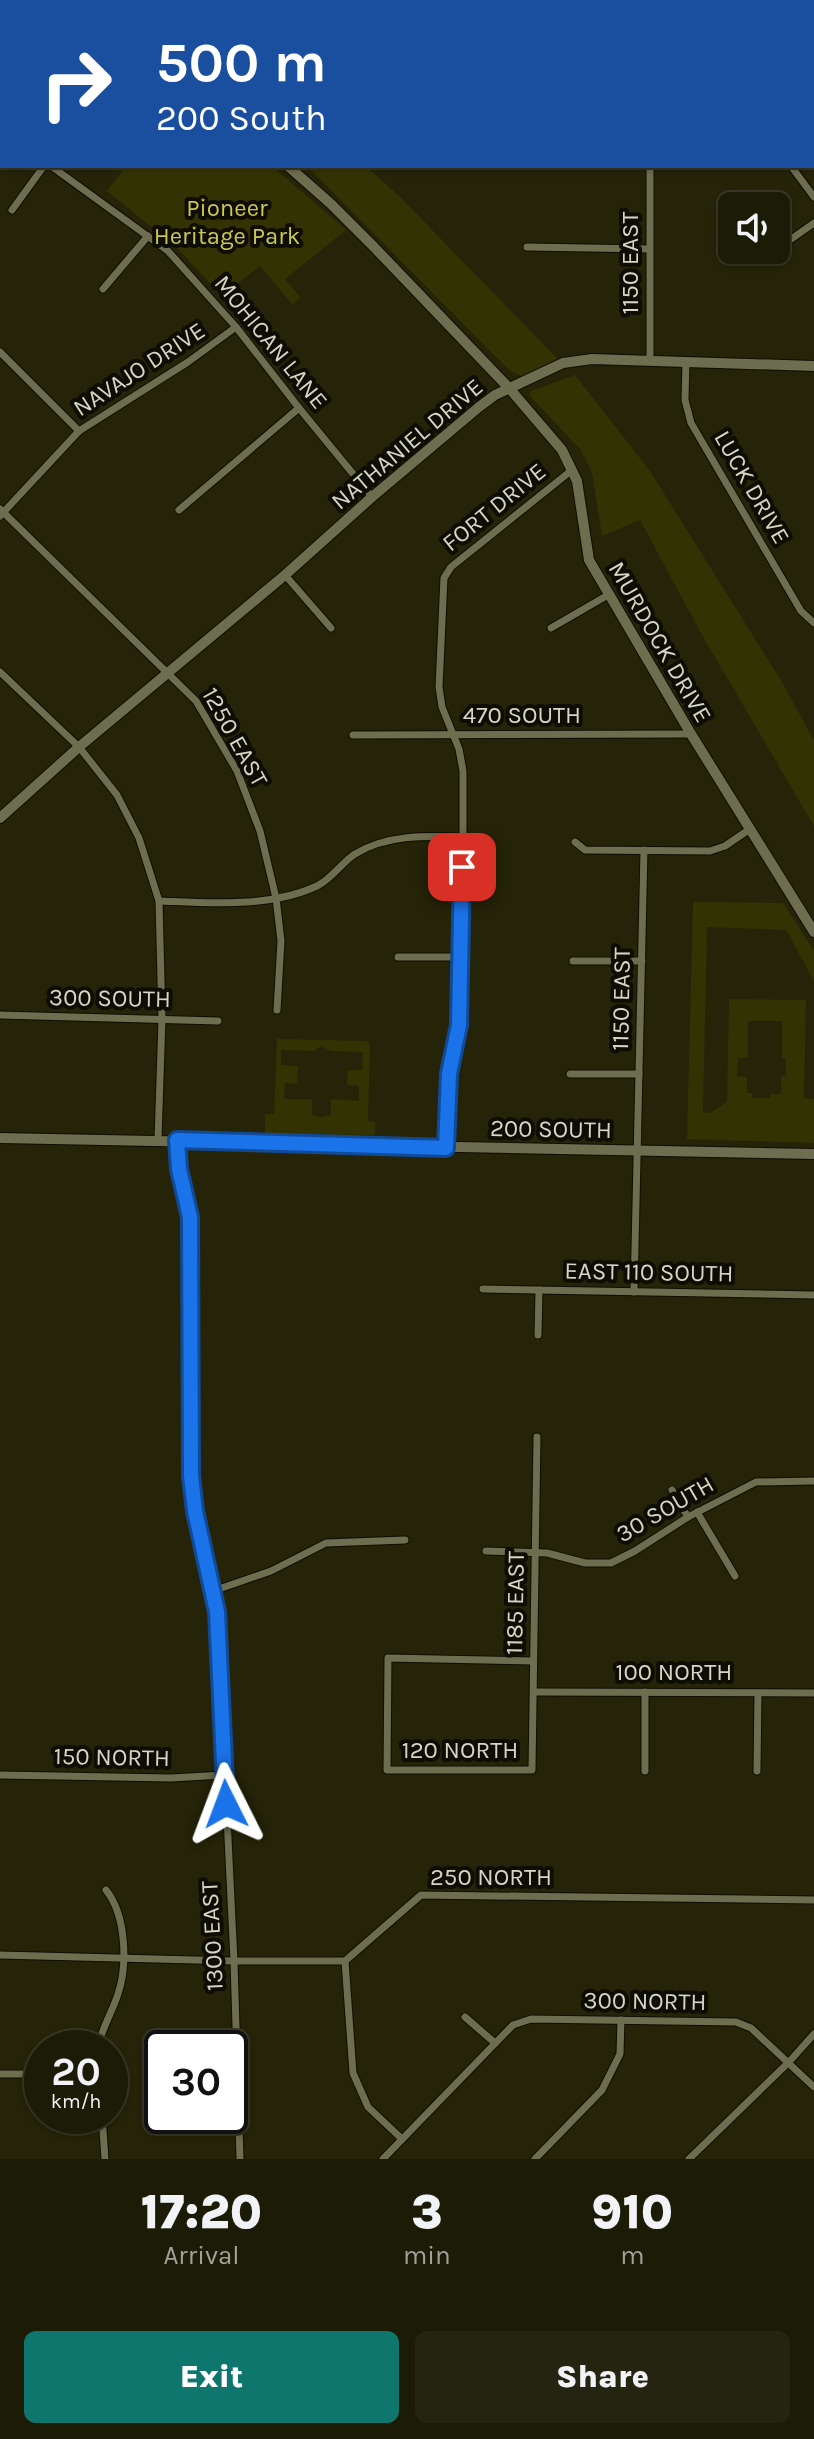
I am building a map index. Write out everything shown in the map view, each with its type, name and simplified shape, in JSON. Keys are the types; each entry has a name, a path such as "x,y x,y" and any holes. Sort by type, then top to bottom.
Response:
{"street":[{"path":"12,210 43,168"},
{"name":"MOHICAN LANE","path":"54,168 168,251 236,327 372,497"},
{"name":"MURDOCK DRIVE","path":"290,168 331,204 549,433 577,481 589,560 691,734 814,932"},
{"name":"1150 EAST","path":"650,168 650,360"},
{"path":"792,168 814,197"},
{"path":"790,240 814,223"},
{"path":"103,289 148,236"},
{"path":"527,247 649,249"},
{"name":"NAVAJO DRIVE","path":"1,513 79,431 188,362 236,327"},
{"path":"0,352 79,431"},
{"name":"NATHANIEL DRIVE","path":"0,818 372,497 479,407 509,388 563,363 592,359 814,366"},
{"name":"LUCK DRIVE","path":"686,361 685,400 691,423 801,611 814,623"},
{"path":"179,510 299,408"},
{"name":"FORT DRIVE","path":"446,1148 449,1074 459,1025 463,771 459,749 442,707 439,687 444,578 451,567 572,470"},
{"name":"1250 EAST","path":"1,513 196,701 237,771 260,831 276,898 281,941 277,1010"},
{"path":"285,575 331,628"},
{"path":"551,628 608,595"},
{"path":"0,672 79,747 117,795 139,838 159,901 162,1019 158,1139"},
{"name":"470 SOUTH","path":"353,735 691,734"},
{"path":"575,842 585,850 710,851 725,846 750,829"},
{"path":"159,901 214,903 276,898 319,885 353,855 379,841 463,837"},
{"name":"1150 EAST","path":"634,1292 644,850"},
{"path":"398,957 460,957"},
{"path":"573,961 642,961"},
{"name":"300 SOUTH","path":"0,1015 218,1021"},
{"path":"570,1074 639,1074"},
{"name":"200 SOUTH","path":"0,1138 814,1154"},
{"name":"1300 EAST","path":"177,1140 179,1169 190,1217 191,1476 195,1511 213,1591 234,1961 240,2159"},
{"name":"EAST 110 SOUTH","path":"483,1289 814,1295"},
{"path":"538,1335 539,1290"},
{"name":"1185 EAST","path":"532,1770 537,1437"},
{"name":"30 SOUTH","path":"486,1551 536,1552 585,1563 611,1563 688,1517 756,1482 814,1481"},
{"path":"672,1490 688,1517"},
{"path":"697,1512 735,1576"},
{"path":"213,1591 271,1571 326,1543 405,1540"},
{"name":"120 NORTH","path":"532,1770 387,1770 388,1658 533,1661"},
{"name":"100 NORTH","path":"534,1692 814,1693"},
{"path":"645,1692 645,1771"},
{"path":"757,1771 758,1693"},
{"name":"150 NORTH","path":"0,1775 171,1778 224,1775"},
{"path":"103,2030 119,1992 124,1957 117,1903 106,1890"},
{"name":"250 NORTH","path":"345,1961 421,1895 814,1900"},
{"path":"0,1955 345,1961 353,2073 368,2107 402,2139"},
{"path":"465,2017 495,2043"},
{"name":"300 NORTH","path":"383,2159 513,2025 531,2019 736,2022 751,2028 814,2087"},
{"path":"535,2159 602,2090 620,2054 621,2020"},
{"path":"689,2159 814,2034"},
{"path":"0,2074 24,2074"},
{"path":"103,2134 105,2159"}],"green space":[{"name":"Pioneer Heritage Park","path":"124,168 274,168 346,230 285,279 300,297 293,305 260,266 222,296 177,248 107,191"},
{"path":"309,168 368,168 559,360 524,377 510,371"},
{"path":"575,375 650,471 782,682 814,740 814,826 702,635 640,520 602,536 592,472 580,449 529,395 531,391"},
{"path":"693,902 783,903 814,951 814,981 786,930 707,927 703,1112 710,1113 727,1102 729,999 806,1000 804,1098 814,1099 814,1143 687,1139","holes":["748,1021 782,1021 782,1058 786,1059 786,1076 781,1077 781,1094 771,1094 770,1098 752,1098 752,1093 747,1093 747,1077 737,1076 738,1058 748,1058"]},
{"path":"277,1039 367,1041 370,1045 368,1121 375,1122 375,1135 265,1134 265,1114 274,1114","holes":["320,1046 331,1051 363,1052 362,1070 348,1070 347,1085 359,1086 359,1101 331,1099 331,1115 321,1117 312,1115 312,1099 284,1099 285,1083 297,1084 298,1066 281,1065 281,1050 315,1051"]}],"route":[{"path":"226,1804 217,1612 195,1511 191,1476 190,1217 179,1169 177,1140 446,1148 449,1074 459,1025 462,867"}]}
